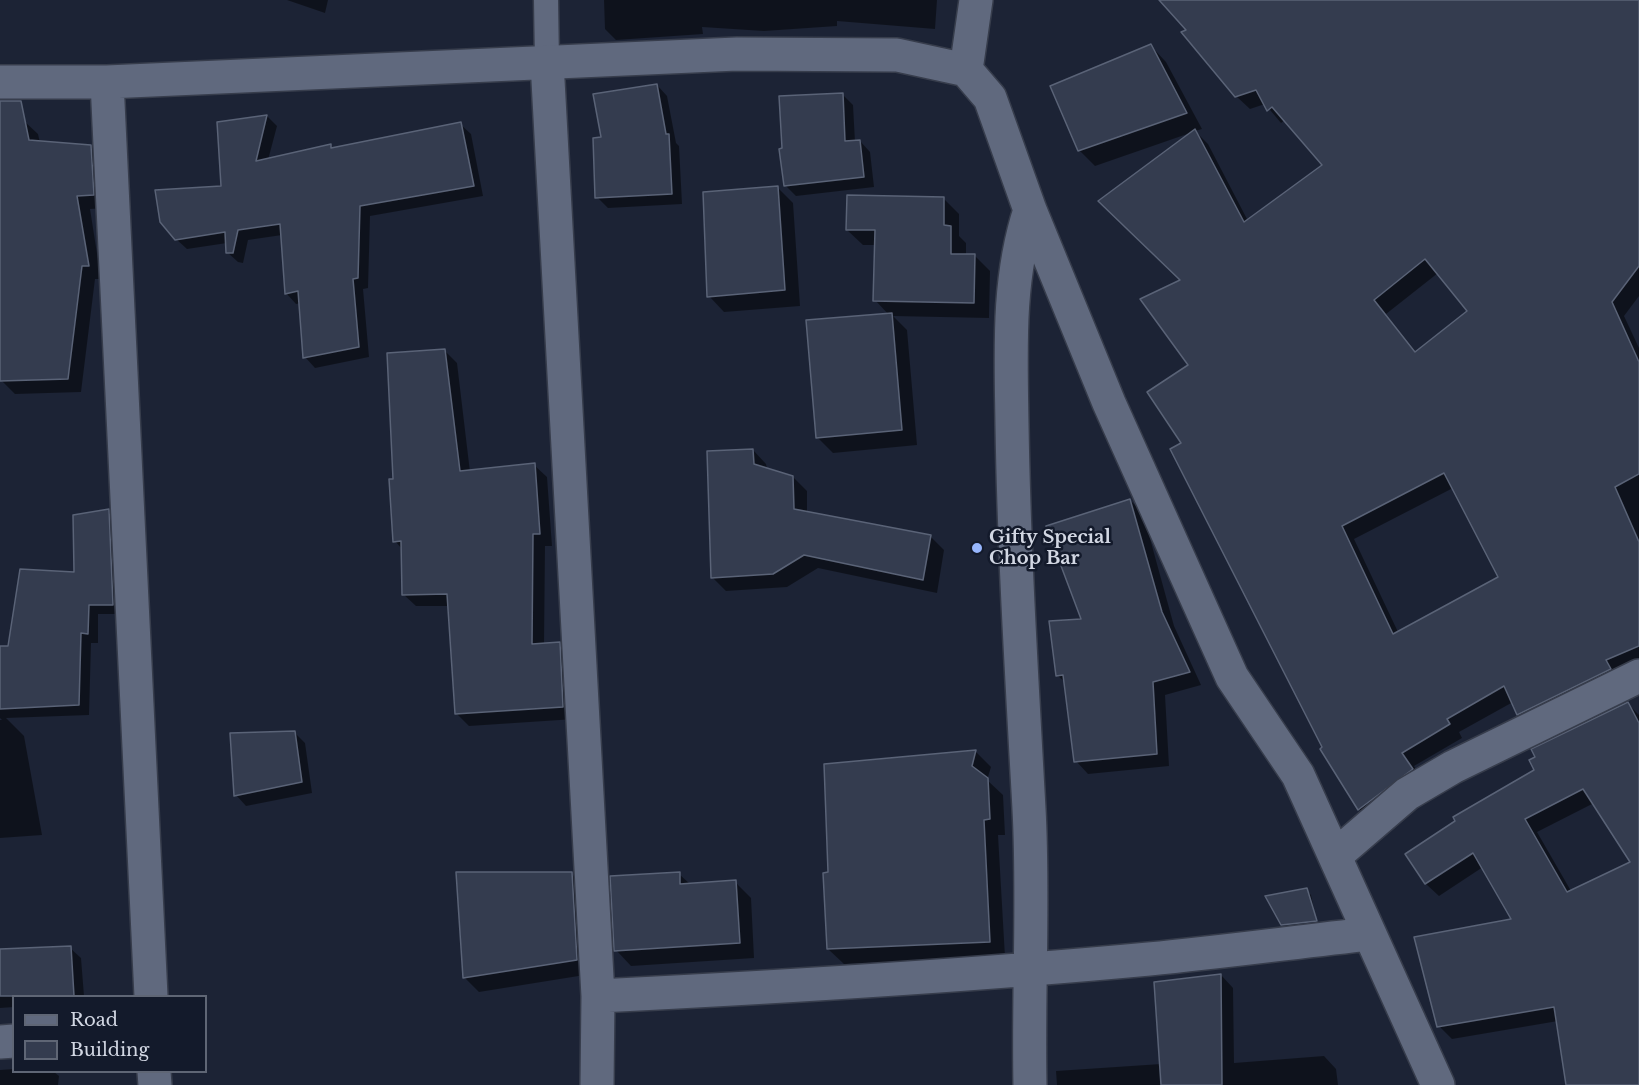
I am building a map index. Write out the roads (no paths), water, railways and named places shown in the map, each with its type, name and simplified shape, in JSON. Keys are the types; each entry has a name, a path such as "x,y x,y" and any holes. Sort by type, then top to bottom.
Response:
{"street":[{"path":"966,70 976,0"},
{"path":"0,82 107,82 547,62 811,53 897,55 966,70 990,98 1030,210 1109,404 1232,676 1298,775 1438,1085"},
{"path":"547,62 598,996 597,1085"},
{"path":"107,82 151,995"},
{"path":"1030,210 1020,240 1013,281 1011,340 1013,504 1029,812 1030,1085"},
{"path":"1335,856 1407,794 1444,772 1639,676"},
{"path":"598,996 836,984 1030,969 1150,959 1369,934"}],"lane":[{"path":"546,0 547,62"}],"place":[{"name":"Gifty Special Chop Bar","path":"977,548"}]}
